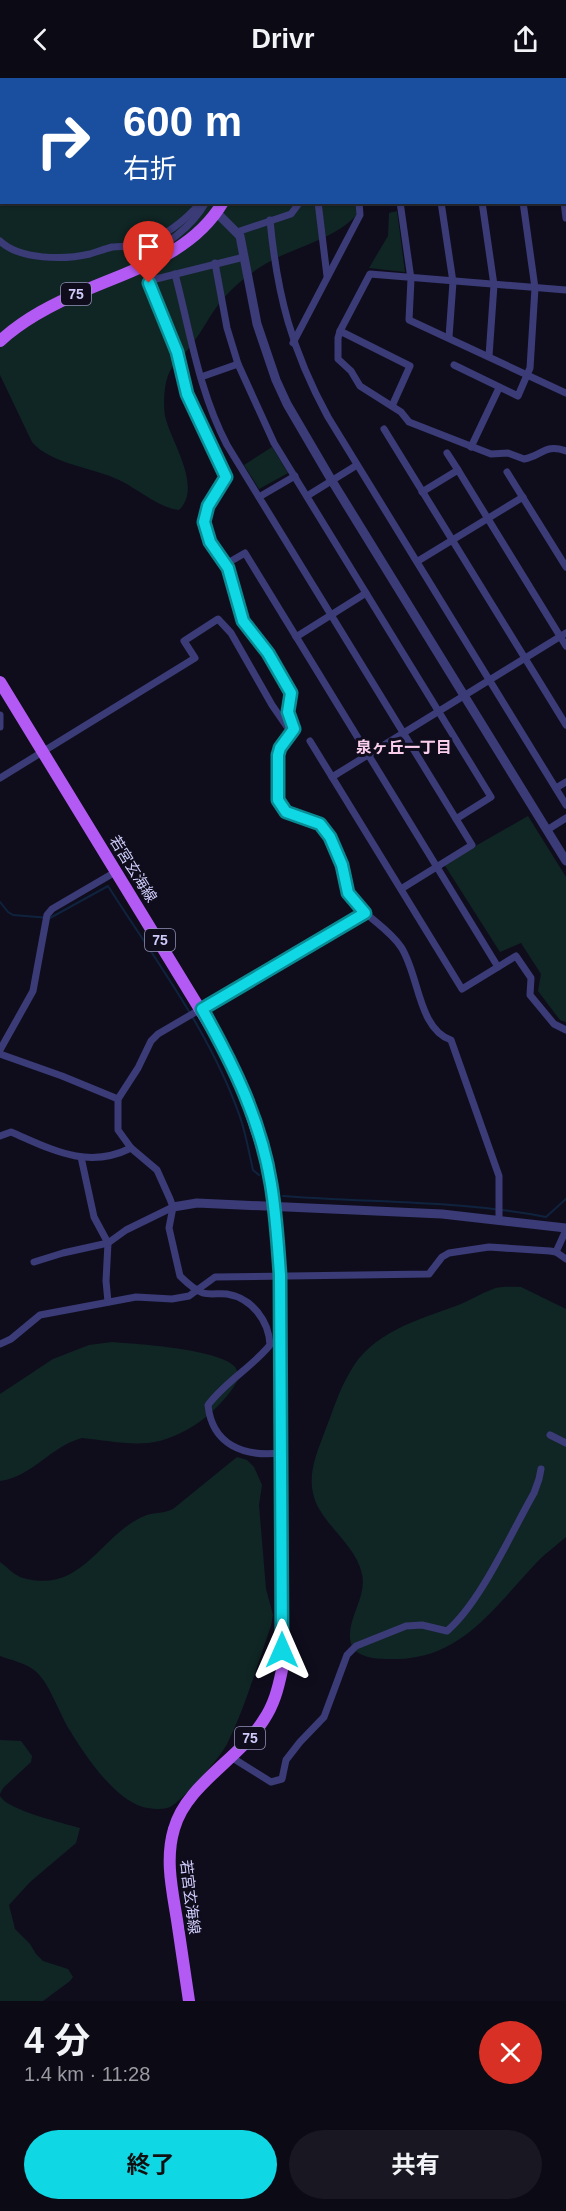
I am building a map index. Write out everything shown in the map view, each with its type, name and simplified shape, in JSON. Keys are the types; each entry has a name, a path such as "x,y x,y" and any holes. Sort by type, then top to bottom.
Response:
{"main road":[{"name":"75","path":"0,341 18,326 48,308 180,248 220,208"},
{"name":"若宮玄海線","path":"0,682 224,1047 253,1117 271,1183 280,1275 282,1670 276,1696 264,1721 196,1792 177,1820 169,1859 189,2001"}],"street":[{"path":"0,241 22,254 41,256 87,254 114,247 140,245 175,226 199,204"},
{"path":"141,267 138,260 175,237 205,204"},
{"path":"237,231 291,214 298,204"},
{"path":"318,204 327,276"},
{"path":"293,343 360,215 359,204"},
{"path":"400,204 411,279 409,320 566,393"},
{"path":"441,204 453,282 449,337"},
{"path":"482,204 494,285 489,356"},
{"path":"454,365 518,396 528,375 535,288 523,204"},
{"path":"220,208 243,243 257,324 276,380 296,420 566,861"},
{"path":"270,220 279,290 293,343 313,389 357,465 566,805"},
{"path":"244,257 152,280 149,283 177,352 187,394 226,477 208,506 204,522 210,542 226,564 243,621 268,653 291,693 288,712 294,729 280,748 278,755 278,800 286,812 320,824 330,837 342,865 348,893 365,913 401,946 412,969 428,1018 437,1032 451,1040 499,1176 498,1220"},
{"path":"215,263 227,328 238,364 274,443 491,797 456,819"},
{"path":"176,274 201,377 216,424 472,845 400,889"},
{"path":"566,290 370,274 338,338 338,359 351,371 360,386 401,412 409,422 491,453 508,453 524,459 546,448 556,447 566,451"},
{"path":"340,331 410,366 392,406"},
{"path":"201,377 238,364"},
{"path":"471,447 499,388"},
{"path":"384,429 566,725"},
{"path":"447,453 563,635 566,646"},
{"path":"307,496 357,465"},
{"path":"422,492 458,470"},
{"path":"507,472 566,567"},
{"path":"259,497 295,476"},
{"path":"418,561 523,497"},
{"path":"226,564 245,553 498,967"},
{"path":"296,637 366,593"},
{"path":"0,778 195,658 184,641 218,619 231,633 266,696 292,734"},
{"path":"332,777 563,635"},
{"path":"0,715 0,727"},
{"path":"310,741 462,989 516,956 531,978 530,995 554,1024 566,1030"},
{"path":"556,788 566,782"},
{"path":"547,830 566,818"},
{"path":"117,871 52,909 47,915 33,991 0,1052 118,1100"},
{"path":"280,1453 269,1455 244,1451 227,1444 209,1420 208,1405 214,1397 257,1361 270,1345 270,1334 265,1322 248,1302 230,1295 206,1294 180,1276 169,1228 173,1207 157,1170 147,1159 131,1148 118,1130 118,1100 138,1068 151,1041 158,1034 365,913"},
{"path":"0,1136 11,1132 53,1151 81,1157 111,1155 131,1148"},
{"path":"81,1157 94,1217 108,1243 106,1281 108,1302"},
{"path":"34,1262 63,1252 108,1243 126,1230 173,1207 196,1203 442,1214 566,1229 556,1252"},
{"path":"0,1344 10,1339 40,1315 136,1297 172,1299 189,1296 199,1291 215,1277 429,1274 442,1257 450,1253 489,1247 556,1252 566,1259"},
{"path":"550,1435 566,1443"},
{"path":"231,1757 270,1782 282,1779 286,1760 324,1717 346,1655 356,1646 406,1626 422,1625 447,1631 457,1622 482,1587 534,1492 541,1469"}],"green space":[{"path":"0,204 364,204 345,225 275,259 238,284 218,305 193,343 172,367 164,393 165,416 183,464 188,489 186,500 179,510 158,503 114,478 63,461 40,450 32,442 0,375"},
{"path":"397,211 405,272 369,268 388,236 389,213"},
{"path":"272,447 288,473 259,489 244,465"},
{"path":"528,816 566,877 566,1022 560,1020 538,991 541,974 521,943 500,952 444,864"},
{"path":"521,1287 566,1309 566,1537 538,1561 492,1612 457,1640 438,1651 416,1657 392,1659 362,1655 353,1649 350,1630 363,1584 362,1574 352,1552 322,1514 312,1485 317,1453 339,1393 359,1359 382,1338 411,1323 493,1289"},
{"path":"112,1342 177,1348 213,1356 235,1367 238,1380 211,1413 175,1436 148,1443 123,1443 82,1438 61,1448 22,1474 0,1481 0,1394 53,1359 89,1345"},
{"path":"237,1457 247,1460 254,1467 262,1485 259,1505 266,1589 273,1615 271,1626 240,1714 224,1749 202,1777 176,1803 164,1809 143,1807 121,1795 91,1763 39,1675 26,1665 0,1656 0,1562 23,1578 43,1581 60,1578 75,1571 88,1561 127,1526 146,1515 173,1509"},
{"path":"0,1740 21,1741 32,1756 31,1762 3,1788 0,1794"},
{"path":"0,1796 24,1811 80,1828 76,1843 30,1882 9,1905 15,1929 30,1944 36,1954 43,1961 68,1969 73,1977 43,2001 0,2001"}],"waterway":[{"path":"0,902 13,915 50,918 108,886 181,998 214,1056 240,1117 253,1170 259,1175"},
{"path":"283,1196 447,1205 546,1217 566,1199"}],"district":[{"name":"泉ヶ丘一丁目","path":"404,747"}],"route":[{"path":"149,283 177,352 187,394 226,477 223,486 208,506 204,522 210,542 228,568 243,621 268,653 291,693 288,712 294,729 280,748 278,755 278,800 286,812 320,824 330,837 342,865 348,893 365,913 202,1009 241,1083 260,1136 271,1183 277,1227 280,1275 282,1650"}]}
